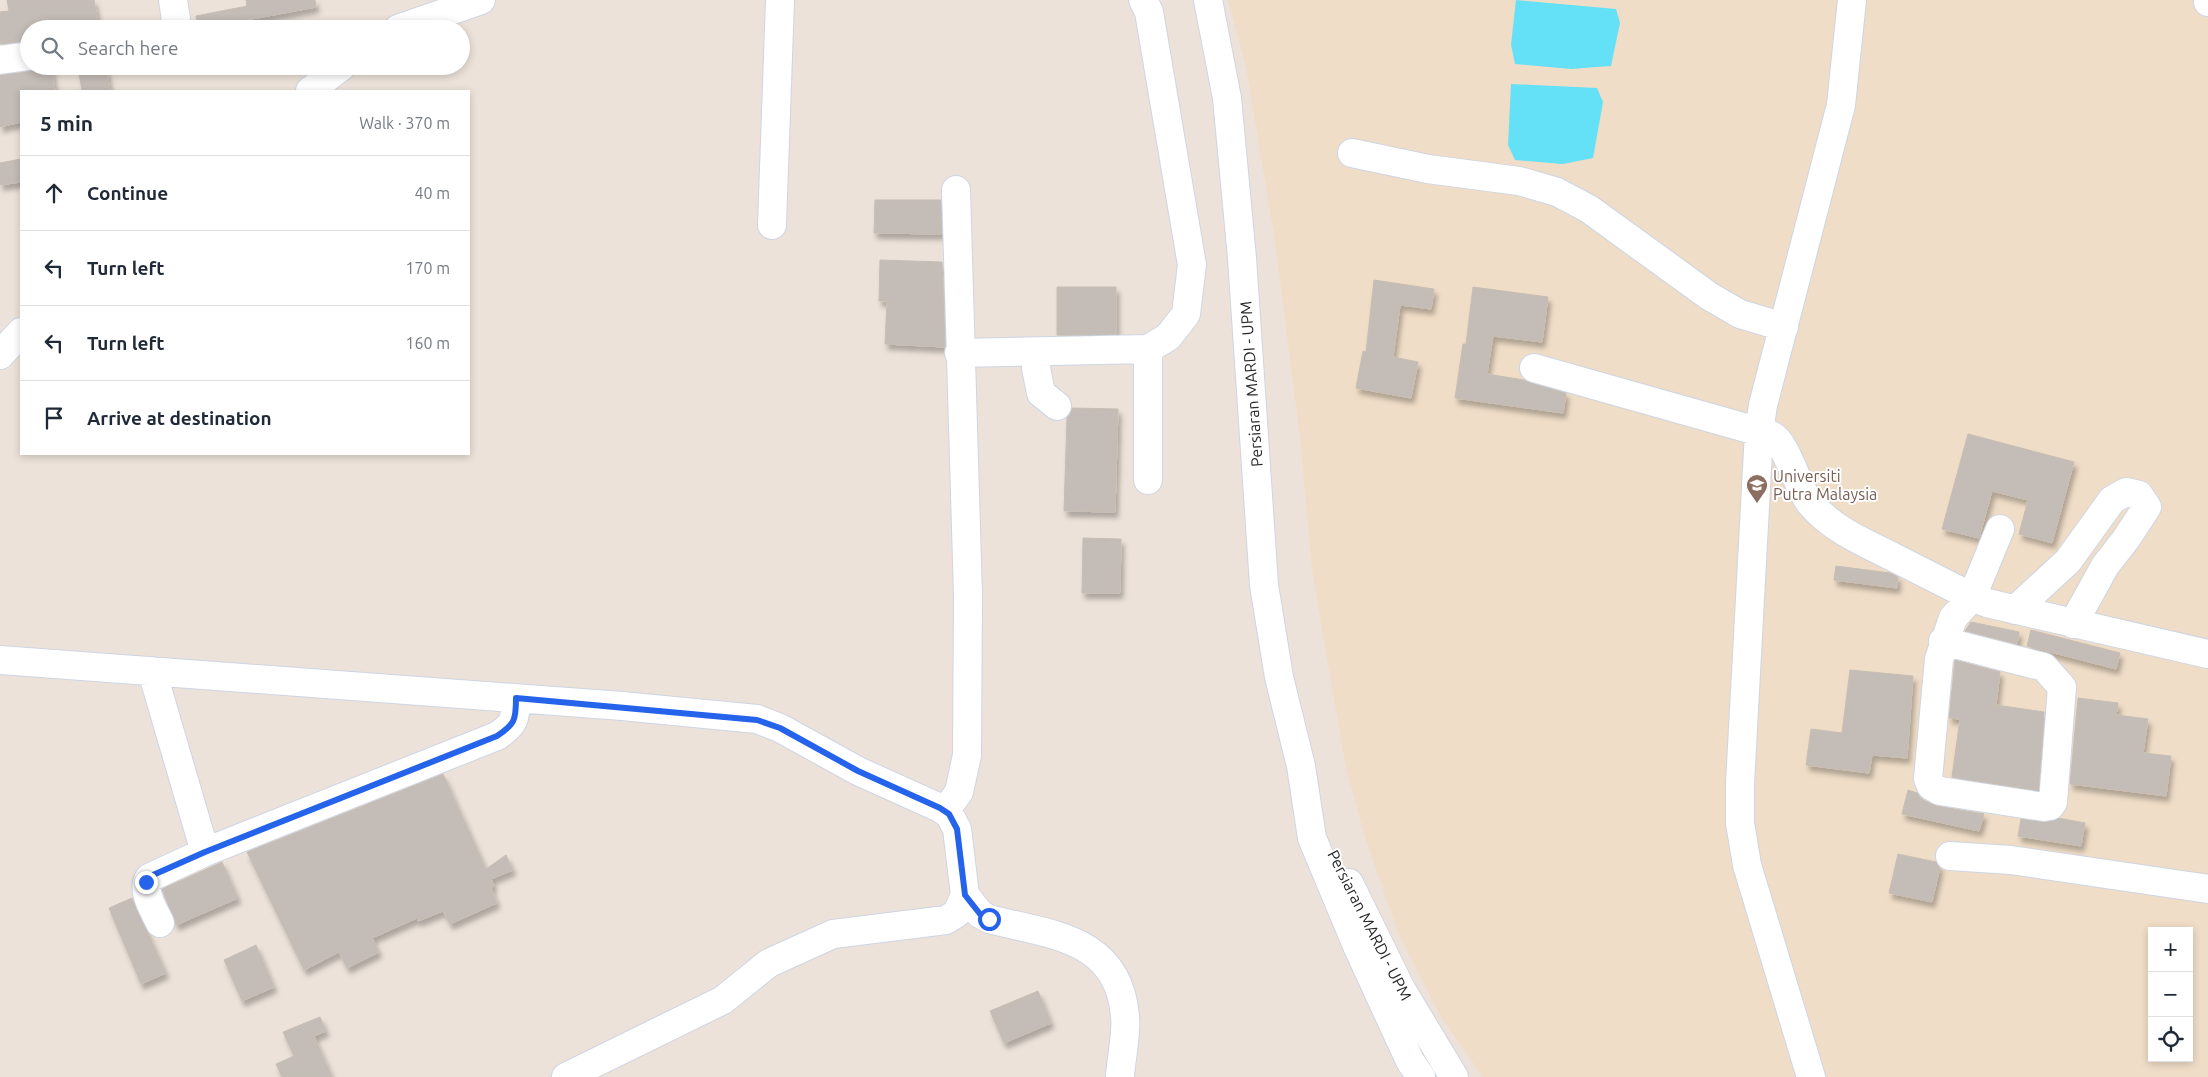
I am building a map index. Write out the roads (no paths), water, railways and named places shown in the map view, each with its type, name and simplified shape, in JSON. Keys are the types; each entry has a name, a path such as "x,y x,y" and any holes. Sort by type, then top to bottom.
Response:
{"street":[{"path":"173,0 176,20"},
{"path":"424,20 481,0"},
{"path":"772,225 780,0"},
{"path":"959,353 1148,349 1168,337 1186,314 1192,265 1148,12 1144,0"},
{"name":"Persiaran MARDI - UPM","path":"1208,0 1227,98 1242,258 1264,585 1278,677 1301,766 1324,830 1401,989 1454,1077"},
{"path":"1812,1077 1747,866 1740,823 1740,784 1759,432 1764,405 1841,105 1852,0"},
{"path":"0,60 20,57"},
{"path":"311,90 330,75"},
{"path":"1352,153 1428,169 1519,181 1557,192 1589,209 1708,296 1740,314 1784,327"},
{"path":"566,1077 723,1000 769,963 833,934 946,920 957,913 965,895 953,802 967,755 968,595 959,353 956,190"},
{"path":"0,355 20,333"},
{"path":"1148,349 1148,480"},
{"path":"1038,352 1036,368 1041,393 1057,406"},
{"path":"1534,368 1777,438 1783,447 1795,477 1810,503 1840,531 1972,597 2015,610 2208,654"},
{"path":"2015,610 2068,561 2112,500 2126,492 2139,495 2147,507 2126,540 2106,566 2073,624"},
{"path":"1943,641 2044,667 2062,687 2053,802 2050,806 2044,807 1940,791 1931,786 1928,779 1939,659 1943,641 1953,618 1972,597 2000,529"},
{"path":"0,660 516,698 757,720 780,728 858,771 940,808 953,802"},
{"path":"152,671 205,852"},
{"path":"160,923 146,892 146,882 149,878 205,852 497,736 511,727 516,713 516,698"},
{"name":"Persiaran MARDI - UPM","path":"1301,766 1312,838 1358,948 1410,1060 1421,1077"},
{"path":"1950,856 2011,860 2208,889"},
{"path":"965,895 980,914 989,919 1068,939 1090,949 1110,971 1120,992 1125,1017 1120,1077"}],"water":[{"path":"1516,0 1616,9 1620,23 1611,66 1571,69 1515,64 1511,45"},
{"path":"1511,84 1597,88 1603,102 1593,158 1563,164 1515,160 1508,145"}],"place":[{"name":"Universiti Putra Malaysia","path":"1757,504"}]}
